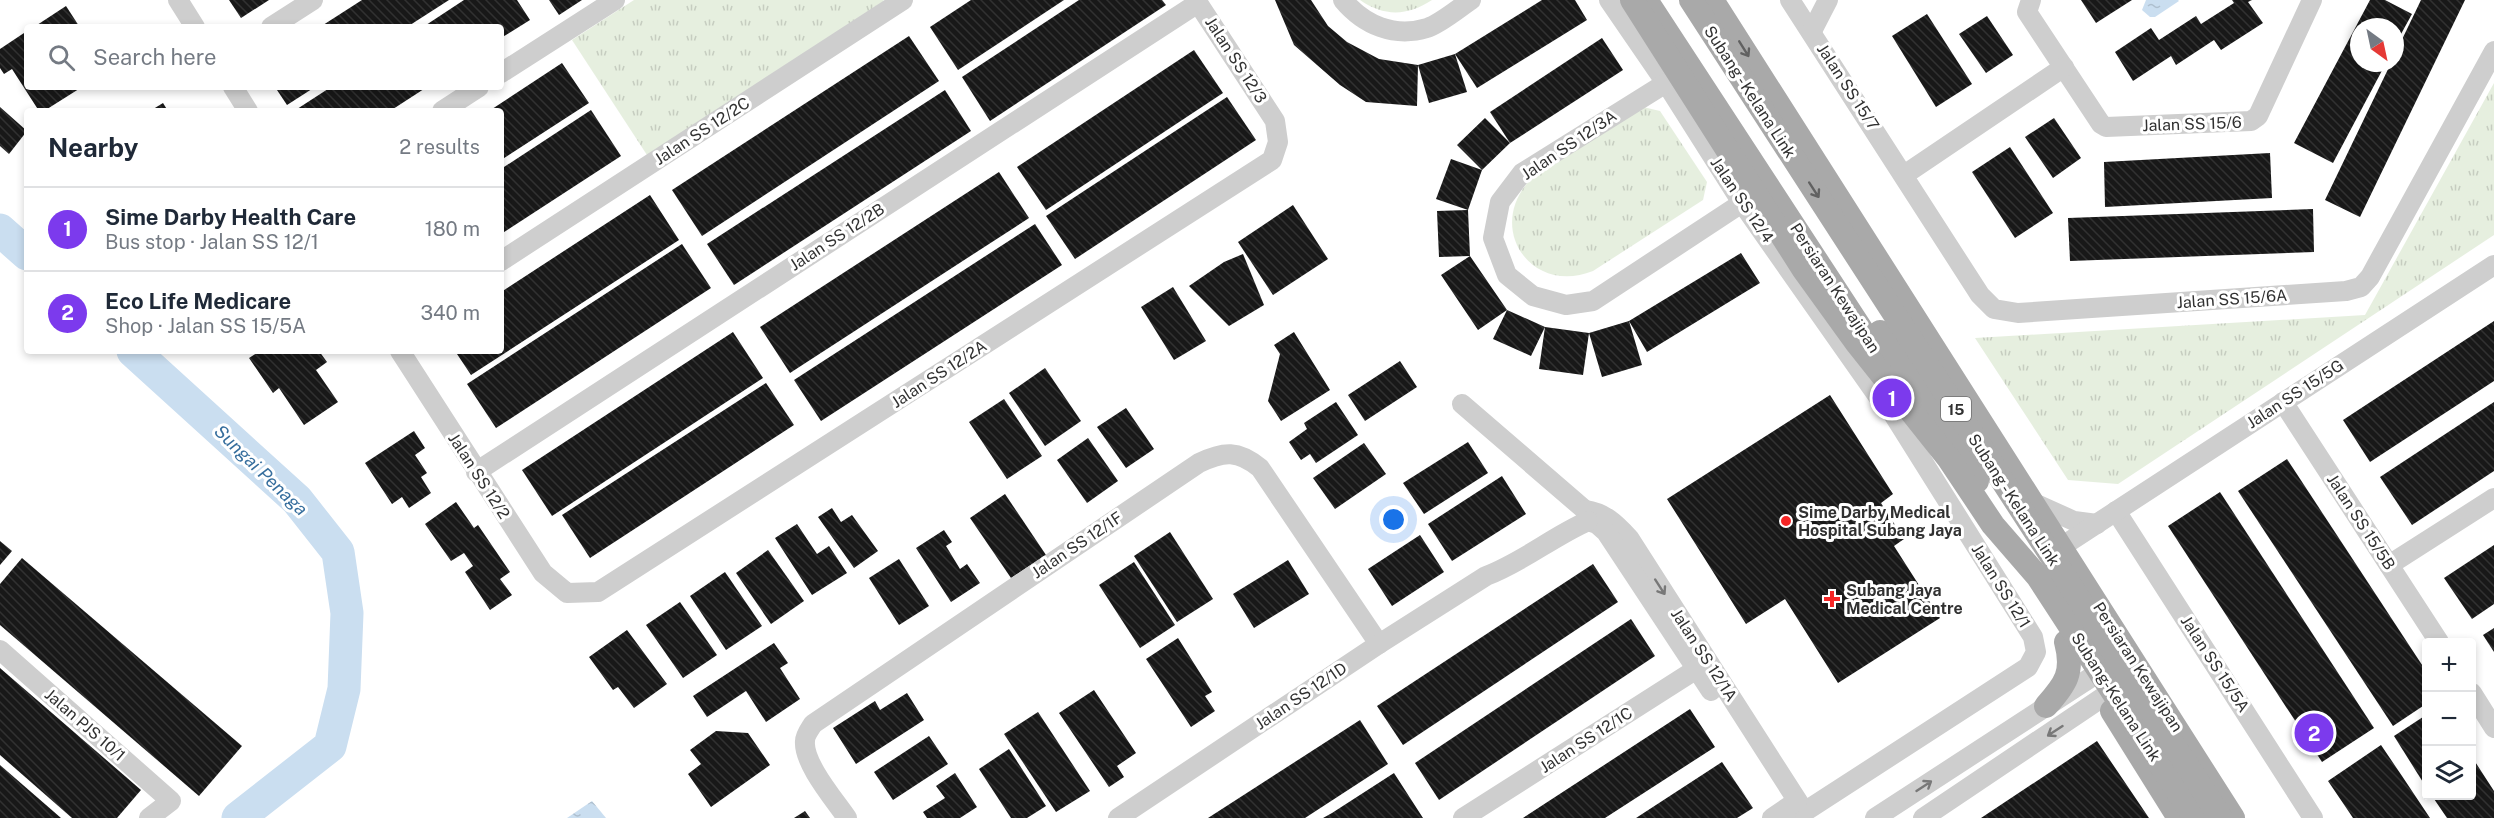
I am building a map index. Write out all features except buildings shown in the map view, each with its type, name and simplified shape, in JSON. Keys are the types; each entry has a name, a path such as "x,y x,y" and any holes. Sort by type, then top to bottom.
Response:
{"main road":[{"path":"1632,0 1804,270 1856,342 1949,459 1993,525 2038,577"},
{"name":"Persiaran Kewajipan","path":"1646,0 2097,688 2179,818"},
{"name":"Subang - Kelana Link","path":"1659,0 1928,403 2038,577"},
{"name":"Subang - Kelana Link","path":"1691,0 2221,818"},
{"name":"Persiaran Kewajipan","path":"1713,0 2061,547 2135,670 2233,818"},
{"path":"2004,458 2018,495 2135,670 2129,672 2122,682 2097,688"},
{"name":"Subang-Kelana Link","path":"2038,577 2195,818"},
{"path":"2046,706 2061,689 2069,673 2070,658 2066,642"}],"street":[{"path":"178,0 193,24"},
{"path":"276,24 313,0"},
{"path":"504,71 615,0"},
{"name":"Jalan SS 12/2C","path":"504,259 903,0"},
{"path":"1343,0 1355,15 1388,31 1427,28 1471,0"},
{"name":"Jalan SS 12/4","path":"1609,0 1666,83 1742,202 1879,398"},
{"name":"Jalan SS 15/7","path":"1790,0 1904,175"},
{"path":"1812,31 1828,0"},
{"name":"Jalan SS 15/6","path":"2031,0 2027,12 2101,124 2106,127 2251,121 2258,116 2312,0"},
{"name":"Jalan SS 12/3","path":"1197,2 1275,121"},
{"name":"Jalan SS 12/2B","path":"476,472 1197,2"},
{"name":"Jalan SS 15/6A","path":"1904,175 1980,295 1994,309 2018,313 2346,291 2361,286 2370,277 2494,51"},
{"path":"1904,175 2064,68"},
{"name":"Jalan SS 12/3A","path":"1666,83 1521,173 1500,202 1493,238 1507,275 1533,296 1566,305 1593,301 1742,202"},
{"path":"235,90 246,108"},
{"path":"447,108 474,90"},
{"name":"Jalan SS 12/2A","path":"567,593 598,592 1272,160 1278,142 1275,121"},
{"path":"1722,172 1747,154"},
{"name":"Jalan SS 15/5G","path":"2061,547 2494,265"},
{"name":"Jalan SS 12/2","path":"402,354 543,573 567,593"},
{"name":"Jalan SS 12/1","path":"1793,814 2028,667 2036,652 2033,637 2023,619 1888,406 1879,398"},
{"name":"Jalan SS 15/5B","path":"2283,402 2436,638"},
{"name":"Jalan SS 12/1A","path":"1462,404 1606,532 1702,665 1793,814"},
{"name":"Jalan SS 12/1F","path":"847,818 812,766 806,752 805,738 813,724 1199,463 1216,455 1232,453 1248,458 1260,468 1379,644"},
{"path":"2389,566 2494,498"},
{"path":"2032,502 2074,521 2097,524"},
{"name":"Jalan SS 15/5A","path":"2116,511 2313,818"},
{"name":"Jalan SS 12/1D","path":"1118,818 1379,644 1486,576 1510,554 1586,515"},
{"name":"Jalan PJS 10/1","path":"0,650 171,801 149,818"},
{"name":"Jalan SS 12/1C","path":"1463,818 1702,665"},
{"path":"1875,818 2046,706 2097,688"},
{"path":"1923,818 2097,688"},
{"path":"2476,699 2494,727"}],"green space":[{"path":"634,0 884,1 647,155 572,40"},
{"path":"1360,0 1432,0 1405,12 1387,12 1369,6"},
{"path":"2494,83 2494,235 2118,484 2068,480 1975,338 2365,315"},
{"path":"1643,107 1660,111 1707,182 1703,200 1593,271 1570,276 1550,274 1533,265 1521,252 1514,235 1512,216 1518,197 1532,178"}],"water":[{"path":"2146,0 2179,1 2155,17 2150,17 2142,10"},
{"path":"592,801 606,818 567,818"}],"waterway":[{"name":"Sungai Penaga","path":"0,230 24,251"},
{"name":"Sungai Penaga","path":"136,354 297,500 338,552 347,613 344,689 330,746 238,818"}],"place":[{"name":"Sime Darby Health Care","path":"1892,398"},
{"name":"Sime Darby Medical Hospital Subang Jaya","path":"1786,521"},
{"name":"Subang Jaya Medical Centre","path":"1832,599"},
{"name":"Eco Life Medicare","path":"2314,733"}]}
